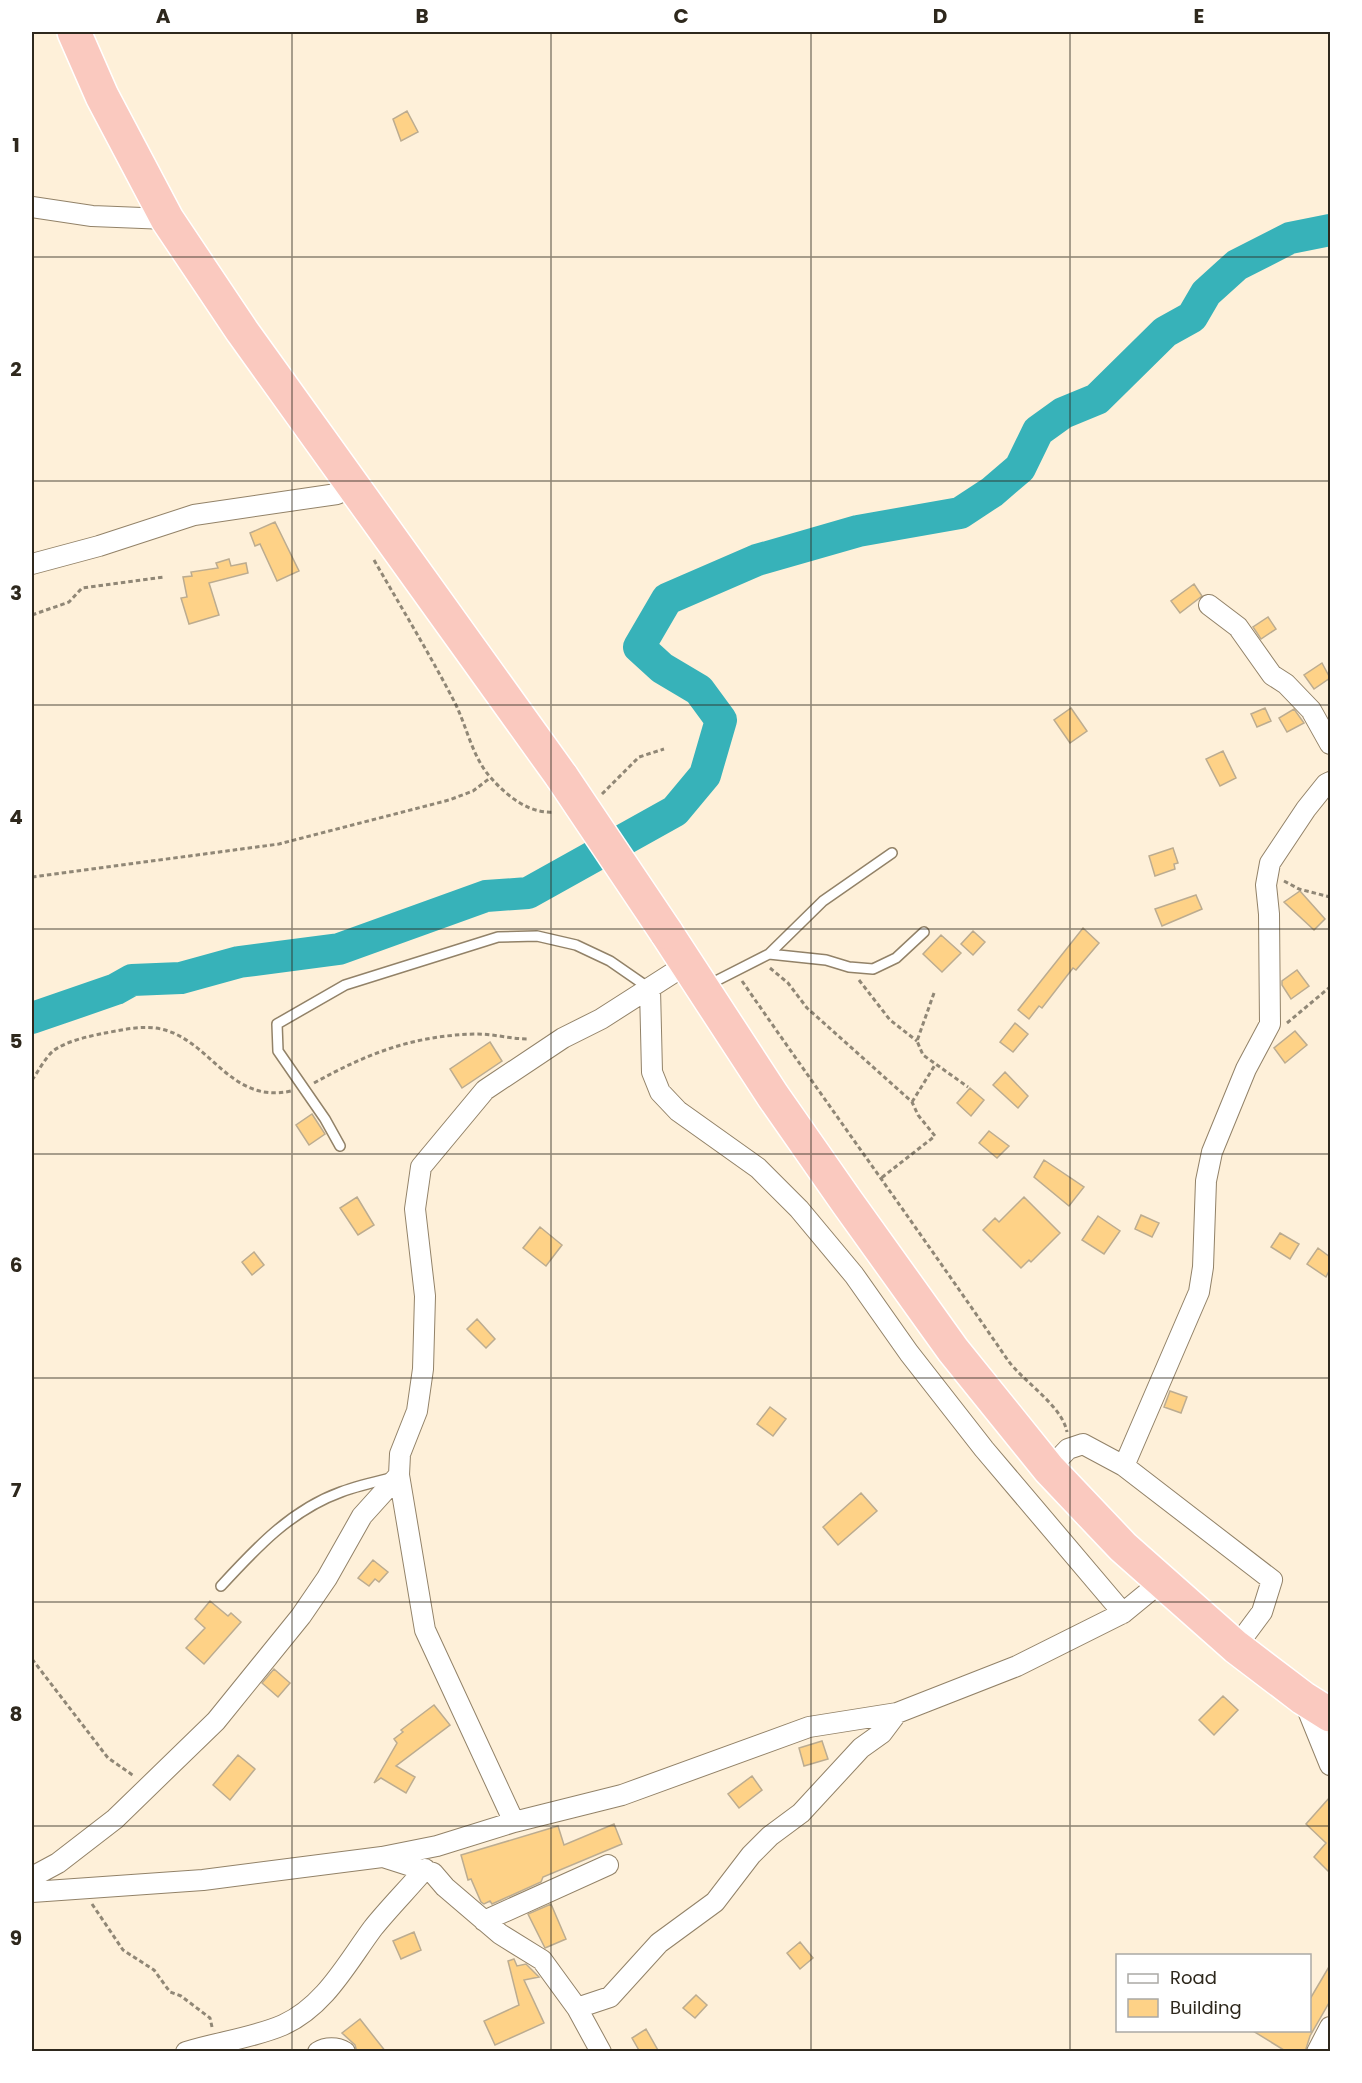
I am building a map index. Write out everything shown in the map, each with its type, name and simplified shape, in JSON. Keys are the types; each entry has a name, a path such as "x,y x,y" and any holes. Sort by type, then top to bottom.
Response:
{"highway":[{"path":"74,32 102,96 167,219 242,332 561,777 773,1096 953,1350 1058,1459 1101,1524 1236,1647 1303,1698 1330,1715"}],"street":[{"path":"32,207 92,216 167,219"},
{"path":"32,564 99,546 194,514 317,498 337,494 352,487"},
{"path":"1209,604 1238,627 1272,675 1286,684 1311,710 1330,744"},
{"path":"1124,1466 1199,1292 1203,1267 1206,1181 1212,1152 1246,1070 1270,1024 1268,876 1270,863 1306,809 1330,782"},
{"path":"514,1822 425,1630 399,1475 400,1454 417,1411 423,1369 425,1296 415,1209 421,1167 485,1090 563,1038 650,989 695,976"},
{"path":"650,989 652,1072 660,1092 678,1111 758,1168 799,1209 854,1275 909,1353 984,1449 1123,1613"},
{"path":"1058,1459 1083,1444 1124,1466 1272,1580 1262,1612 1236,1647"},
{"path":"32,1877 58,1863 115,1819 147,1785 216,1721 302,1616 327,1578 362,1516 399,1475"},
{"path":"32,1892 203,1880 382,1857 437,1846 514,1822 622,1795 809,1727 897,1713 1017,1666 1123,1613 1162,1581"},
{"path":"1303,1698 1330,1765"},
{"path":"577,2008 610,1997 659,1943 715,1902 764,1842 801,1813 861,1748 882,1733 897,1713"},
{"path":"382,1857 424,1869 484,1921 542,1960 577,2008 601,2052"},
{"path":"484,1921 608,1865"},
{"path":"186,2052 255,2035 284,2025 317,2001 342,1973 373,1928 424,1869"},
{"path":"1317,2052 1330,2027"},
{"path":"318,2052 323,2048 340,2049 345,2052"}],"lane":[{"path":"695,976 735,972 769,954 824,901 892,853"},
{"path":"769,954 826,960 849,967 873,969 896,958 924,932"},
{"path":"340,1146 325,1119 278,1051 277,1024 345,985 498,938 537,936 576,945 610,961 650,989"},
{"path":"221,1586 263,1540 308,1508 341,1492 399,1475"}],"path":[{"path":"32,615 69,602 82,588 164,577"},
{"path":"32,877 279,844 449,800 473,791 490,778"},
{"path":"1268,876 1299,889 1330,897"},
{"path":"759,960 788,983 807,1008 912,1102 918,1115 935,1136 880,1179"},
{"path":"849,967 890,1020 917,1041 923,1055 968,1087"},
{"path":"735,972 880,1179 907,1213 1011,1365 1040,1391 1067,1429 1058,1459"},
{"path":"1270,1024 1288,1023 1330,987"},
{"path":"917,1041 934,993"},
{"path":"912,1102 935,1065"},
{"path":"32,1659 108,1758 147,1785"},
{"path":"88,1888 92,1907 123,1950 154,1970 170,1992 181,1996 210,2018 216,2043"}],"building":[{"path":"407,111 418,132 401,141 393,119"},
{"path":"275,522 299,571 277,581 260,544 255,546 250,533"},
{"path":"229,559 231,566 246,563 248,573 209,583 219,615 189,624 181,598 187,597 183,577 192,576 191,572 218,568 216,563"},
{"path":"1194,584 1202,596 1180,613 1171,601"},
{"path":"1268,617 1276,629 1261,639 1253,627"},
{"path":"1322,663 1330,678 1314,689 1304,675"},
{"path":"1071,708 1087,731 1070,743 1054,720"},
{"path":"1265,708 1271,721 1257,727 1251,714"},
{"path":"1294,709 1304,723 1287,732 1279,718"},
{"path":"1223,751 1236,778 1220,786 1206,759"},
{"path":"1173,848 1178,863 1174,864 1175,869 1155,876 1149,856"},
{"path":"1300,891 1325,919 1314,930 1284,902"},
{"path":"1196,895 1202,909 1162,926 1155,909"},
{"path":"1083,928 1099,943 1076,970 1073,968 1042,1008 1039,1006 1029,1019 1018,1010"},
{"path":"973,931 985,942 973,955 961,944"},
{"path":"941,935 961,953 942,972 923,954"},
{"path":"1297,970 1309,986 1291,999 1282,981"},
{"path":"1015,1023 1028,1034 1013,1052 1000,1042"},
{"path":"1295,1031 1307,1045 1285,1063 1274,1048"},
{"path":"490,1042 502,1061 462,1088 450,1069"},
{"path":"1005,1072 1028,1096 1018,1108 993,1085"},
{"path":"970,1088 984,1100 971,1116 957,1103"},
{"path":"312,1114 325,1134 309,1145 296,1125"},
{"path":"989,1131 1009,1146 997,1158 979,1143"},
{"path":"1044,1160 1084,1187 1069,1206 1034,1177"},
{"path":"357,1197 374,1225 358,1235 340,1208"},
{"path":"1024,1197 1060,1233 1031,1262 1029,1260 1021,1268 983,1230 995,1218 999,1222"},
{"path":"1141,1215 1159,1223 1152,1237 1135,1229"},
{"path":"1098,1216 1120,1231 1104,1254 1082,1240"},
{"path":"540,1227 562,1245 546,1266 523,1248"},
{"path":"1280,1233 1299,1244 1290,1259 1271,1247"},
{"path":"1318,1248 1330,1257 1330,1269 1326,1277 1307,1264"},
{"path":"254,1252 264,1265 252,1275 242,1262"},
{"path":"477,1319 495,1339 486,1348 467,1329"},
{"path":"1170,1391 1187,1397 1181,1413 1164,1407"},
{"path":"770,1407 786,1419 773,1436 757,1424"},
{"path":"861,1493 877,1511 838,1545 823,1527"},
{"path":"373,1560 388,1572 379,1582 375,1579 369,1586 358,1578"},
{"path":"210,1601 228,1616 231,1613 241,1622 204,1664 186,1648 205,1628 195,1619"},
{"path":"274,1669 290,1683 278,1697 262,1683"},
{"path":"1223,1696 1238,1710 1214,1735 1199,1720"},
{"path":"434,1705 450,1725 396,1766 415,1777 406,1793 381,1778 374,1783 397,1743 394,1739 403,1732 401,1730"},
{"path":"822,1741 828,1759 804,1766 799,1748"},
{"path":"238,1755 255,1769 230,1800 213,1785"},
{"path":"752,1776 762,1790 739,1808 728,1794"},
{"path":"1330,1797 1330,1873 1314,1857 1326,1843 1306,1824"},
{"path":"614,1824 622,1844 543,1877 541,1882 492,1904 490,1901 484,1904 481,1902 471,1879 468,1880 461,1855 558,1826 564,1845"},
{"path":"551,1904 566,1939 545,1948 528,1914"},
{"path":"414,1932 421,1950 401,1959 393,1941"},
{"path":"800,1942 813,1958 800,1969 787,1953"},
{"path":"514,1959 517,1966 526,1964 539,1977 524,1980 544,2023 495,2045 484,2021 519,2005 508,1961"},
{"path":"1330,1965 1330,2001 1310,2036 1305,2052 1287,2052 1255,2032 1311,2032 1311,1997"},
{"path":"696,1995 707,2005 695,2018 683,2008"},
{"path":"360,2019 386,2052 357,2052 355,2045 342,2033"},
{"path":"646,2029 659,2052 640,2052 632,2038"}],"waterway":[{"path":"32,1018 116,989 132,980 181,978 239,962 339,949 486,896 528,893 675,811 705,775 721,720 699,690 662,668 639,647 667,599 757,560 858,531 960,513 992,492 1020,468 1038,431 1063,413 1097,399 1165,332 1192,317 1206,293 1237,265 1290,238 1330,230"}]}
